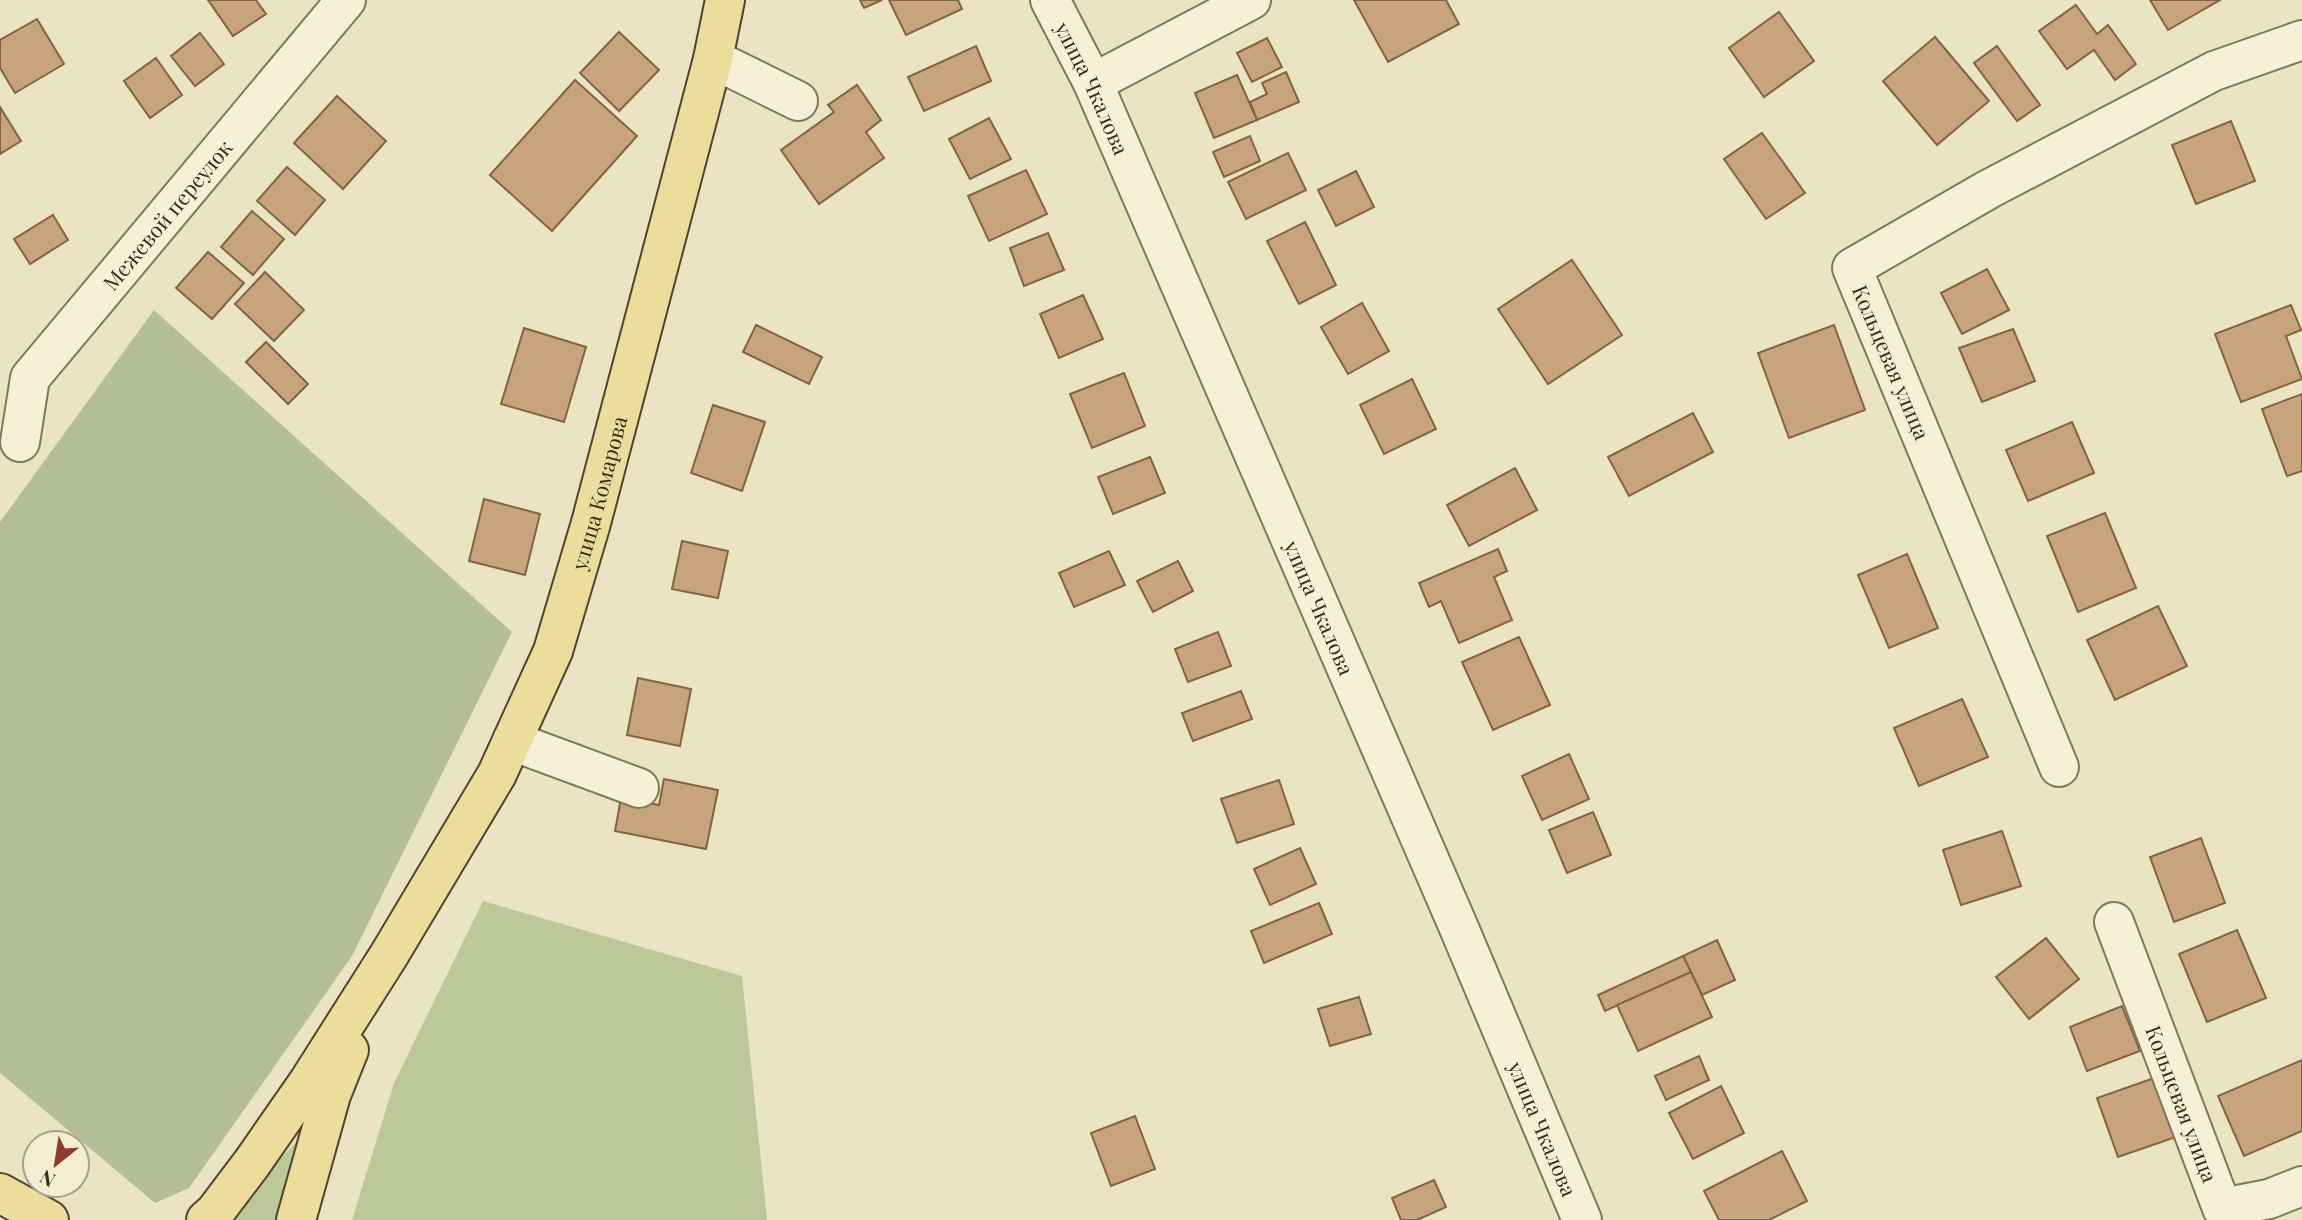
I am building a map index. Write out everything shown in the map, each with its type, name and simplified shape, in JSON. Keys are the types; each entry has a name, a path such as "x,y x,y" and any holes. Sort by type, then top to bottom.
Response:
{"main road":[{"name":"улица Комарова","path":"389,955 497,774 553,651 591,523 713,60 725,0"},
{"path":"206,1220 309,1081 389,955"},
{"path":"296,1220 331,1095 389,955"},
{"path":"0,1193 48,1220"}],"street":[{"name":"Межевой переулок","path":"10,454 30,378 346,0"},
{"name":"улица Чкалова","path":"1050,0 1093,83 1459,928 1582,1220"},
{"path":"1093,83 1251,0"},
{"name":"Кольцевая улица","path":"2059,767 1852,268 1989,189 2214,71 2302,40"},
{"path":"713,60 797,101"},
{"path":"0,404 10,454"},
{"path":"512,741 639,788"},
{"name":"Кольцевая улица","path":"2114,922 2222,1208 2269,1199 2302,1186"}],"green space":[{"path":"154,310 512,632 352,956 189,1188 155,1203 91,1149 91,1129 67,1129 0,1073 0,522"},
{"path":"483,901 742,976 767,1220 352,1220 394,1083"},
{"path":"298,1140 281,1220 223,1220"}],"building":[{"path":"208,0 256,0 266,14 233,36"},
{"path":"860,0 882,0 864,8"},
{"path":"889,0 958,0 962,9 906,35"},
{"path":"1354,0 1446,0 1459,24 1388,62"},
{"path":"2150,0 2220,0 2168,30"},
{"path":"2076,5 2097,34 2108,25 2136,64 2115,80 2094,50 2067,69 2039,31"},
{"path":"1779,12 1814,61 1764,97 1729,48"},
{"path":"37,19 64,64 15,93 0,68 0,40"},
{"path":"619,32 659,70 619,111 580,73"},
{"path":"200,33 224,64 195,86 171,56"},
{"path":"1935,37 1989,101 1937,145 1883,81"},
{"path":"1267,38 1282,67 1252,82 1237,53"},
{"path":"976,46 991,81 924,111 908,77"},
{"path":"1997,46 2040,105 2017,121 1974,63"},
{"path":"156,58 182,95 150,118 124,81"},
{"path":"1286,72 1299,102 1257,120 1250,102 1267,94 1262,83"},
{"path":"1237,75 1257,120 1214,138 1195,93"},
{"path":"575,80 637,136 552,231 490,175"},
{"path":"857,85 881,120 866,132 884,158 819,204 781,150 834,112 828,105"},
{"path":"337,96 386,141 343,189 294,143"},
{"path":"0,107 21,141 0,154"},
{"path":"989,118 1011,159 970,179 949,139"},
{"path":"2231,121 2255,181 2196,204 2172,145"},
{"path":"1762,133 1805,193 1766,219 1724,159"},
{"path":"1250,136 1260,161 1224,177 1213,152"},
{"path":"1288,153 1306,190 1246,219 1228,182"},
{"path":"287,167 325,200 295,235 257,201"},
{"path":"1026,170 1047,214 989,241 968,196"},
{"path":"1356,171 1374,207 1336,226 1318,190"},
{"path":"252,211 284,239 253,275 221,247"},
{"path":"53,215 68,240 30,264 14,239"},
{"path":"1305,222 1336,285 1299,304 1267,241"},
{"path":"1048,233 1064,270 1024,286 1010,248"},
{"path":"208,252 244,283 212,319 176,288"},
{"path":"1572,260 1622,335 1548,384 1498,309"},
{"path":"1987,269 2009,310 1962,334 1941,293"},
{"path":"265,272 304,310 274,341 235,304"},
{"path":"1083,295 1103,339 1059,358 1040,314"},
{"path":"1362,303 1389,351 1348,374 1321,327"},
{"path":"2291,305 2301,330 2286,336 2302,379 2241,402 2215,334"},
{"path":"756,325 822,357 809,384 743,352"},
{"path":"1834,325 1865,410 1789,438 1758,353"},
{"path":"524,328 586,347 564,422 501,404"},
{"path":"2013,329 2035,381 1982,402 1959,348"},
{"path":"266,342 308,384 288,404 246,362"},
{"path":"1124,373 1145,426 1092,448 1070,394"},
{"path":"1412,379 1436,429 1384,454 1360,405"},
{"path":"2302,394 2302,471 2287,476 2262,409"},
{"path":"713,405 765,422 742,491 691,473"},
{"path":"1693,413 1713,452 1629,496 1608,457"},
{"path":"2072,422 2094,473 2028,501 2006,450"},
{"path":"1150,457 1165,493 1113,514 1098,477"},
{"path":"1515,468 1537,510 1469,546 1447,505"},
{"path":"484,499 540,514 525,575 469,561"},
{"path":"2105,513 2136,588 2078,612 2047,536"},
{"path":"682,541 728,551 718,598 672,589"},
{"path":"1498,549 1507,571 1494,577 1512,620 1459,643 1441,601 1429,607 1419,583"},
{"path":"1109,551 1125,585 1074,607 1059,573"},
{"path":"1907,554 1938,628 1889,648 1858,575"},
{"path":"1178,561 1193,591 1153,612 1137,581"},
{"path":"2158,606 2187,666 2115,700 2087,640"},
{"path":"1218,632 1231,666 1188,682 1175,649"},
{"path":"1519,637 1550,705 1493,730 1462,662"},
{"path":"638,678 691,689 680,746 627,735"},
{"path":"1241,691 1252,719 1193,741 1182,713"},
{"path":"1962,699 1988,757 1919,786 1894,728"},
{"path":"1569,754 1589,799 1542,820 1522,776"},
{"path":"664,779 718,790 706,849 615,831 621,798 659,805"},
{"path":"1279,780 1294,824 1237,843 1221,799"},
{"path":"1593,812 1611,855 1567,873 1549,830"},
{"path":"2002,831 2021,886 1961,905 1943,850"},
{"path":"2201,838 2225,903 2174,922 2150,857"},
{"path":"1300,848 1316,884 1270,905 1254,869"},
{"path":"1319,903 1332,934 1264,963 1251,931"},
{"path":"2237,930 2266,998 2207,1022 2179,954"},
{"path":"2046,938 2079,979 2029,1019 1996,977"},
{"path":"1717,940 1735,980 1702,995 1683,956"},
{"path":"1683,956 1691,972 1605,1011 1598,995"},
{"path":"1691,972 1712,1017 1638,1051 1617,1005"},
{"path":"1359,997 1371,1034 1330,1046 1318,1009"},
{"path":"2122,1006 2140,1051 2087,1071 2070,1027"},
{"path":"1699,1056 1709,1080 1666,1100 1655,1076"},
{"path":"2302,1060 2302,1131 2244,1156 2218,1096"},
{"path":"2157,1077 2179,1136 2118,1157 2097,1098"},
{"path":"1721,1086 1744,1133 1693,1159 1669,1113"},
{"path":"1135,1116 1155,1169 1111,1186 1091,1133"},
{"path":"1782,1151 1807,1201 1769,1220 1719,1220 1704,1191"},
{"path":"1434,1180 1446,1207 1417,1220 1401,1220 1392,1198"}]}
